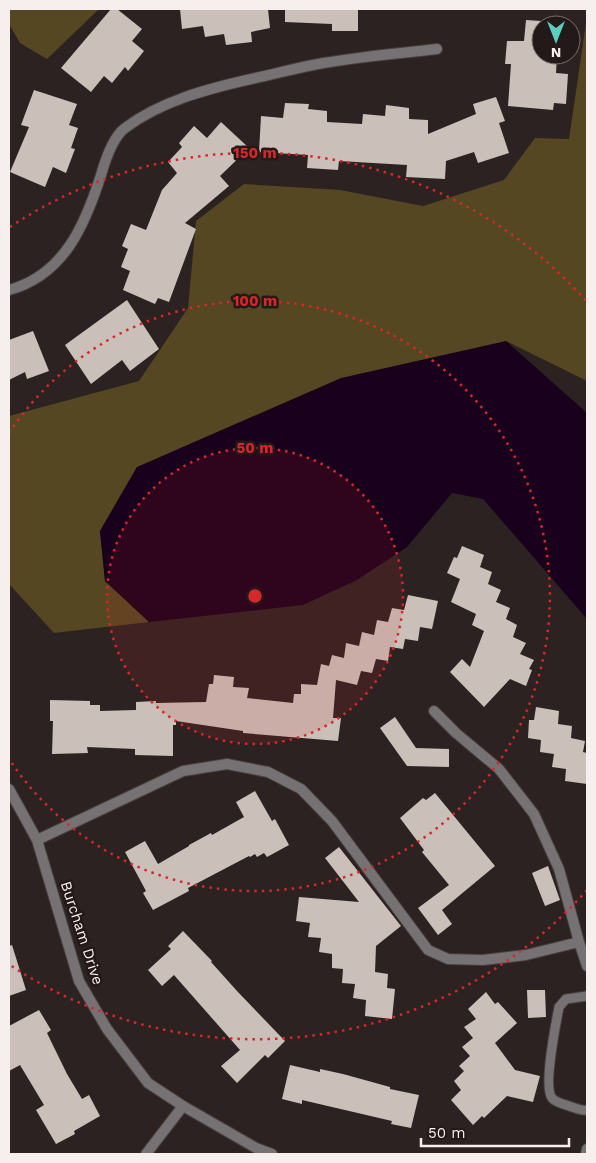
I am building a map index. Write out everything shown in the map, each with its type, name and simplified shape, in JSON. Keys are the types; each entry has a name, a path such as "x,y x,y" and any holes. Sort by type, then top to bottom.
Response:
{"street":[{"path":"9,290 26,285 50,269 71,246 90,208 108,155 123,130 157,109 207,89 315,65 437,49"},
{"path":"434,711 456,733 499,769 534,814 559,869 587,966"},
{"path":"37,840 183,770 227,764 268,772 301,789 332,821 428,950 448,959 483,960 526,955 579,942"},
{"name":"Burcham Drive","path":"9,789 37,840 79,981 106,1029 148,1083 183,1106 256,1148 272,1154"},
{"path":"146,1154 183,1106"},
{"path":"586,1154 587,1149"}],"lane":[{"path":"587,996 566,999 559,1006 548,1079 549,1094 553,1100 585,1111 587,1110"}],"shaded area":[{"path":"9,9 99,9 47,59 20,43 9,24"},
{"path":"587,16 587,381 506,341 137,467 100,531 105,581 149,622 54,633 9,584 9,416 139,381 188,308 196,221 244,184 340,190 423,206 504,180 535,138 569,139"},
{"path":"506,341 587,413 587,619 483,499 452,493 407,547 357,580 303,605 149,622 105,581 100,531 137,467 341,378"}],"building":[{"path":"111,9 117,9 142,29 132,41 144,51 128,71 125,67 112,83 104,76 91,92 61,68"},
{"path":"180,9 268,9 270,28 251,32 252,42 226,45 224,34 205,37 203,26 182,29"},
{"path":"285,9 358,9 358,31 332,31 332,24 285,22"},
{"path":"526,20 531,20 531,65 556,65 556,73 568,74 566,104 554,103 553,110 508,106 511,64 505,64 507,41 524,41"},
{"path":"34,90 77,104 69,125 78,128 71,148 75,149 66,173 53,167 45,187 10,172 29,127 21,125"},
{"path":"496,97 505,121 499,123 509,153 478,163 474,152 446,161 445,179 406,177 407,165 339,161 338,170 307,168 308,155 259,152 261,116 283,118 285,103 309,104 308,109 327,111 327,122 362,124 363,114 385,116 386,105 409,108 409,119 428,120 428,134 476,114 473,104"},
{"path":"221,122 249,148 220,176 229,186 185,223 196,229 169,302 158,298 155,304 123,290 130,271 121,267 128,249 122,246 131,224 146,230 162,190 177,173 168,162 182,147 179,143 194,126 207,138"},
{"path":"127,300 159,349 130,371 122,360 91,384 65,345"},
{"path":"33,331 49,371 27,379 25,372 9,380 9,340"},
{"path":"462,546 484,555 480,567 492,572 488,584 501,590 496,602 510,608 506,619 517,625 513,637 526,643 520,654 534,660 529,669 532,670 526,686 510,679 484,707 450,672 462,659 470,667 484,631 472,625 476,614 451,602 460,579 447,573 454,557 457,558"},
{"path":"408,595 438,601 432,629 420,627 418,641 405,639 403,649 390,647 388,661 376,659 372,673 361,671 357,685 336,680 333,718 341,718 338,741 243,733 243,731 176,721 176,725 173,725 173,756 135,755 135,749 87,747 88,753 52,754 53,721 50,721 50,700 90,701 90,705 100,705 100,711 136,710 136,702 206,702 209,684 213,684 214,675 234,677 233,687 249,688 247,698 293,703 294,694 301,694 301,684 317,685 321,664 329,666 332,655 344,658 346,643 359,646 362,632 374,635 377,620 388,622 392,608 404,610"},
{"path":"536,707 559,711 558,724 572,726 571,738 585,741 583,752 587,753 587,784 565,781 566,769 552,767 554,754 540,752 541,740 528,738 529,720 534,720"},
{"path":"395,717 416,748 449,749 449,767 407,766 380,728"},
{"path":"255,791 272,821 275,819 289,845 267,857 264,853 257,857 255,854 249,856 188,888 189,891 153,910 143,893 146,891 125,852 145,841 158,864 189,845 211,833 212,835 244,817 236,802"},
{"path":"435,793 495,866 442,910 452,924 438,935 418,908 449,885 422,852 424,850 400,818 423,798 426,800"},
{"path":"339,847 401,926 376,946 375,972 388,974 387,988 395,989 392,1019 365,1016 366,1000 353,998 355,984 342,983 343,969 332,968 332,954 319,952 321,938 308,937 310,923 296,921 299,897 359,902 325,858"},
{"path":"548,866 560,900 545,906 532,873"},
{"path":"183,931 285,1041 268,1058 265,1055 237,1083 221,1066 240,1050 174,975 162,986 148,970 171,949 168,946"},
{"path":"12,945 26,990 9,996 9,946"},
{"path":"527,990 545,990 546,1017 528,1018"},
{"path":"486,992 495,1004 498,1002 517,1023 495,1043 515,1070 540,1076 533,1102 507,1096 484,1118 482,1116 473,1125 451,1100 461,1090 454,1081 464,1071 459,1066 470,1056 462,1047 473,1038 464,1027 476,1019 468,1009"},
{"path":"39,1010 51,1030 47,1033 67,1074 82,1099 89,1095 100,1116 74,1131 75,1134 56,1144 36,1110 44,1105 20,1065 9,1071 9,1026"},
{"path":"290,1065 320,1072 320,1069 343,1074 390,1087 390,1089 419,1095 411,1128 391,1124 392,1121 302,1100 302,1104 282,1099"}]}
